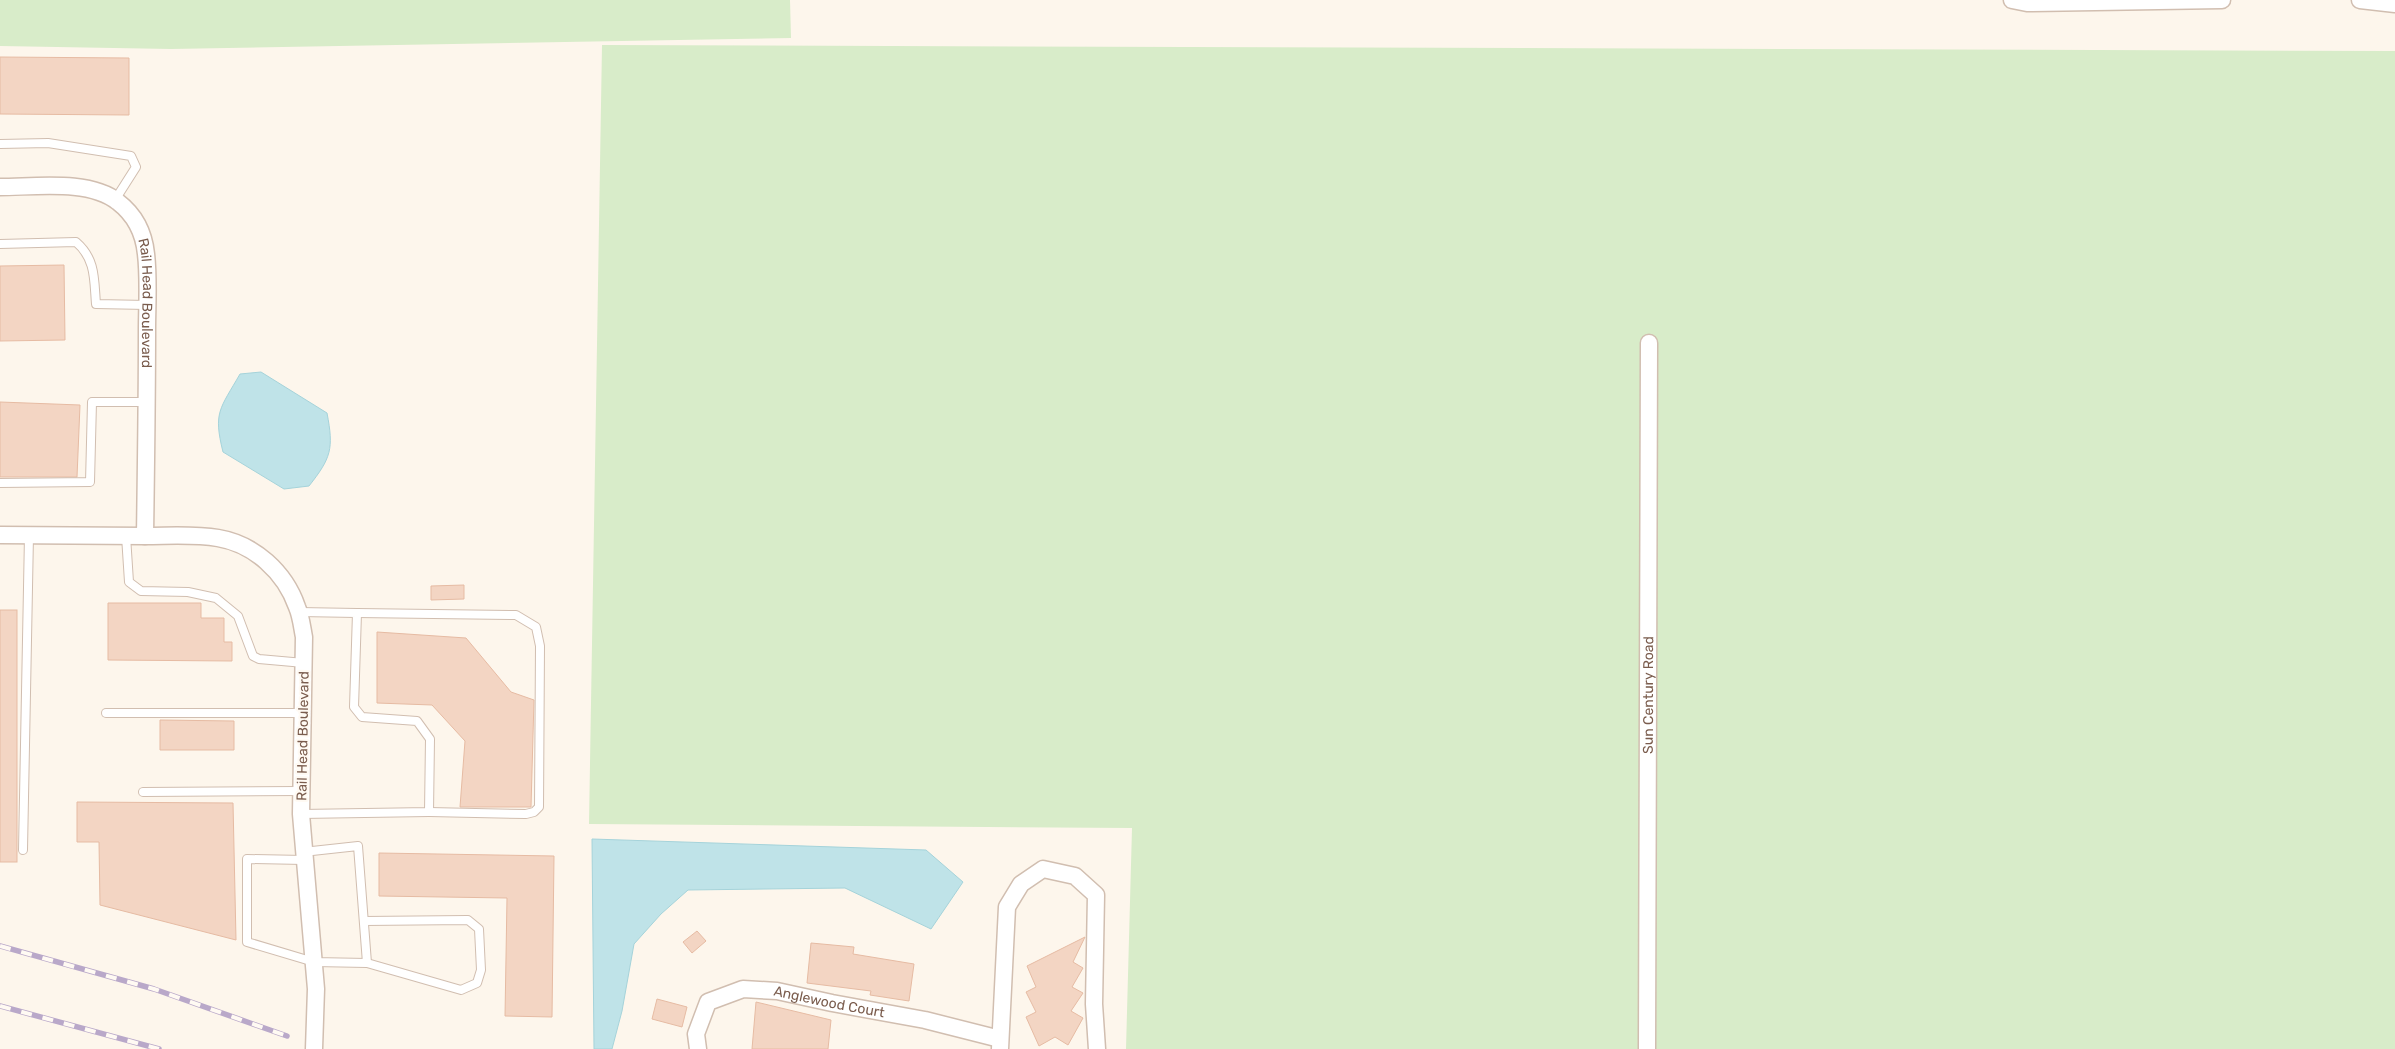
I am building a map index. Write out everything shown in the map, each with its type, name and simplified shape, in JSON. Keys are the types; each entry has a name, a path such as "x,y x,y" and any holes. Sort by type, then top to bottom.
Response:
{"street":[{"path":"2012,0 2027,3 2222,0"},
{"path":"2360,0 2395,4"},
{"name":"Rail Head Boulevard","path":"0,187 81,187 100,191 115,200 133,216 141,232 146,254 147,305 145,536"},
{"name":"Sun Century Road","path":"1648,1049 1649,342"},
{"name":"Rail Head Boulevard","path":"0,535 216,537 234,541 251,549 276,571 289,589 299,612 304,637 301,814 316,989 314,1049"},
{"path":"1000,1044 1007,907 1021,884 1043,869 1075,876 1096,895 1094,1004 1096,1049"},
{"name":"Anglewood Court","path":"698,1049 696,1034 708,1002 743,989 777,990 832,1004 925,1020 1000,1044"}],"lane":[{"path":"0,144 48,143 131,156 136,167 115,200"},
{"path":"0,244 76,242 87,252 94,274 96,304 147,305"},
{"path":"0,483 90,482 92,402 146,402"},
{"path":"23,850 30,535"},
{"path":"126,536 130,582 141,591 188,592 216,598 238,616 253,656 259,659 304,663"},
{"path":"299,612 516,614 536,627 540,646 539,807 534,812 526,814 429,812 301,814"},
{"path":"357,612 354,706 362,717 417,721 430,739 429,812"},
{"path":"106,713 302,713"},
{"path":"143,792 301,791"},
{"path":"364,921 468,920 479,929 481,970 477,983 462,990 367,963 314,962 247,942 247,859 304,856 358,846 367,963"}],"green space":[{"path":"0,0 790,0 791,38 171,49 0,46"},
{"path":"602,45 2395,51 2395,1049 1126,1049 1132,828 589,824"}],"water":[{"path":"261,372 327,413 330,436 329,452 322,468 309,486 284,489 223,452 219,419 223,404 240,374"},
{"path":"592,839 926,850 963,882 931,929 845,888 688,890 661,914 634,944 622,1011 612,1049 594,1049"}],"building":[{"path":"0,57 129,58 129,115 0,114"},
{"path":"64,265 65,340 0,341 0,266"},
{"path":"0,402 80,405 77,477 0,477"},
{"path":"464,585 464,599 431,600 431,586"},
{"path":"108,603 201,603 201,618 224,618 224,642 232,642 232,661 108,660"},
{"path":"0,610 17,610 17,862 0,862"},
{"path":"377,632 466,638 511,692 534,700 531,807 460,807 465,741 432,705 377,703"},
{"path":"160,720 234,721 234,750 160,750"},
{"path":"77,802 233,803 236,940 100,905 99,842 77,842"},
{"path":"379,853 554,856 552,1017 505,1016 507,898 379,896"},
{"path":"697,931 706,941 692,953 683,942"},
{"path":"1085,937 1073,962 1083,968 1072,987 1083,993 1071,1011 1083,1018 1068,1045 1055,1037 1039,1046 1026,1017 1036,1012 1026,992 1036,987 1027,966"},
{"path":"811,943 854,947 853,954 914,964 909,1001 870,995 871,991 807,983"},
{"path":"657,999 687,1007 682,1027 652,1019"},
{"path":"756,1002 831,1020 828,1049 752,1049"}],"railway":[{"path":"0,946 154,989 287,1036"},
{"path":"0,1006 159,1049"}]}
